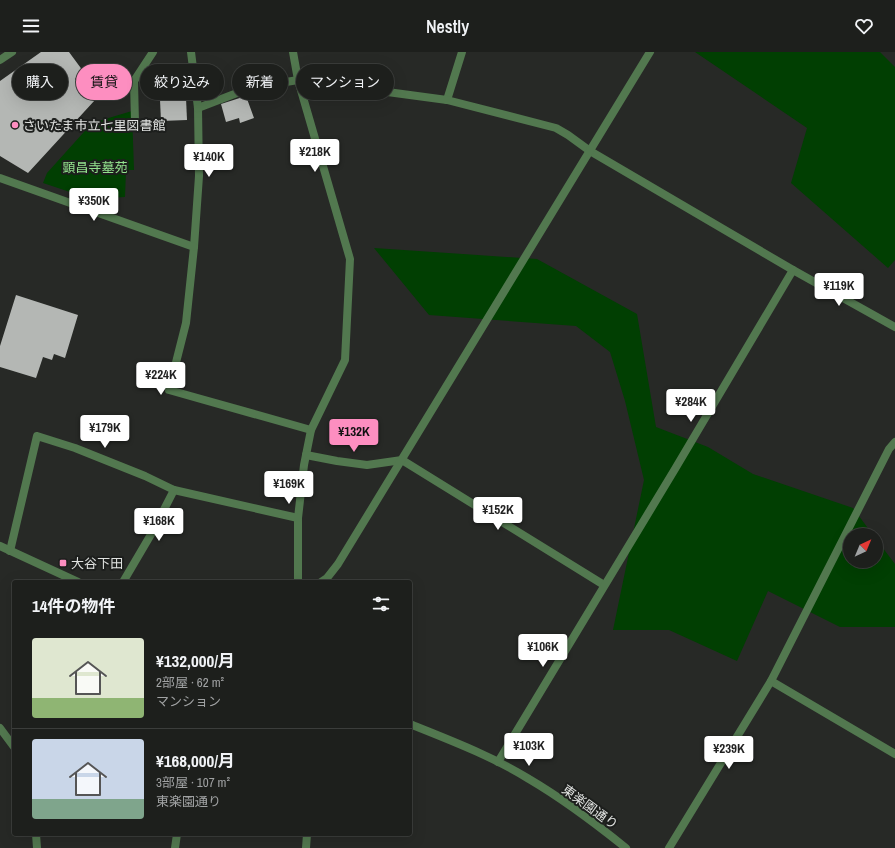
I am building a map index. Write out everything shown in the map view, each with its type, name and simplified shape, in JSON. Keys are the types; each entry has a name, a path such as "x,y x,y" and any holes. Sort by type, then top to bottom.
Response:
{"street":[{"path":"0,60 12,52"},
{"path":"135,124 134,81 153,52"},
{"path":"191,52 198,108 199,176 194,247 186,323 169,390 311,430"},
{"path":"293,52 296,69"},
{"path":"447,100 462,52"},
{"path":"324,580 338,564 650,52"},
{"path":"198,108 250,88 296,80"},
{"path":"394,93 447,100 556,128 590,151 793,270 895,327"},
{"path":"298,580 298,518 306,455 311,430 345,360 350,259 304,100"},
{"path":"0,178 194,247"},
{"path":"498,762 793,270"},
{"path":"10,551 37,436 75,448 145,476 174,490 298,518"},
{"path":"669,848 771,681 889,449 895,442"},
{"path":"306,455 367,465 402,460 604,584"},
{"path":"124,580 153,531 174,490"},
{"path":"0,546 74,580"},
{"path":"771,681 895,754"},
{"name":"東楽園通り","path":"412,725 498,762 529,779 595,823 626,848"},
{"path":"0,728 12,745"},
{"path":"36,836 37,848"},
{"path":"175,848 177,836"},
{"path":"306,836 306,848"}],"green space":[{"path":"695,52 880,52 895,67 895,260 888,268 791,183 807,128"},
{"name":"顕昌寺墓苑","path":"132,111 134,170 126,170 125,197 91,199 43,183 47,173 92,123"},
{"path":"374,248 537,259 637,314 656,427 708,447 753,474 853,508 868,528 843,528 843,568 883,568 883,548 895,564 895,627 840,627 768,591 737,661 669,630 613,630 644,480 625,401 610,352 576,326 429,315"}],"building":[{"path":"41,52 69,52 78,64 76,64 75,79 76,100 95,100 28,173 0,156 0,81 12,73 12,100 68,100 68,64 24,64"},
{"path":"160,100 186,100 187,120 161,121"},
{"path":"234,100 247,100 254,118 240,123 239,118 226,122 221,104"},
{"path":"16,295 78,315 65,358 54,354 52,360 43,357 36,378 0,367 0,346"}],"place":[{"name":"さいたま市立七里図書館","path":"15,125"},
{"name":"大谷下田","path":"63,563"}]}
